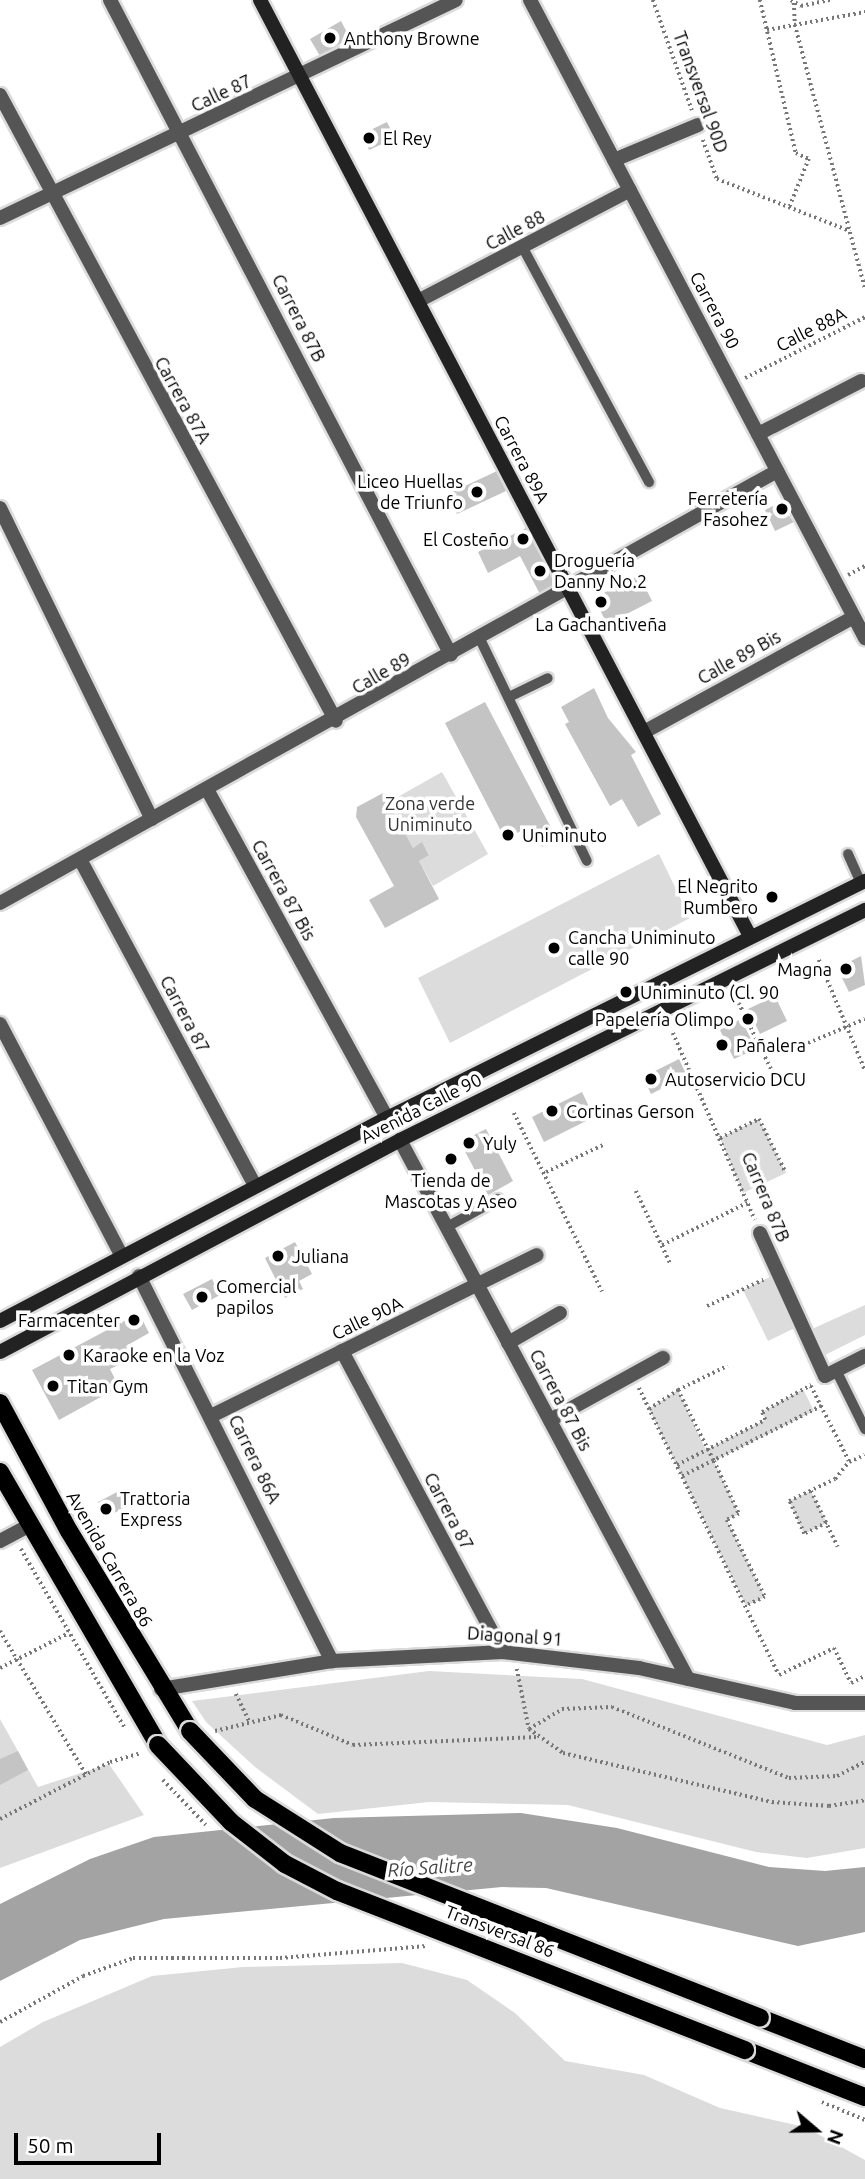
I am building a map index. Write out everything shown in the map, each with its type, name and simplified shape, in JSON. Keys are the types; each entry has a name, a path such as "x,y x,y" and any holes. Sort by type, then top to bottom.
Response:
{"main road":[{"name":"Carrera 89A","path":"260,0 750,936"},
{"name":"Avenida Calle 90","path":"0,1321 255,1185 863,882"},
{"name":"Avenida Calle 90","path":"0,1352 400,1140 865,910"},
{"name":"Avenida Carrera 86","path":"0,1403 161,1689 190,1731"},
{"path":"0,1472 14,1534 153,1748"},
{"name":"Transversal 86","path":"190,1731 255,1799 340,1853 865,2059"},
{"name":"Transversal 86","path":"153,1748 256,1844 306,1874 865,2097"}],"street":[{"name":"Carrera 87B","path":"110,0 182,133 451,656"},
{"name":"Calle 87","path":"0,218 301,77 456,0"},
{"name":"Carrera 90","path":"530,0 865,638"},
{"name":"Carrera 87A","path":"0,95 49,195 336,721"},
{"path":"614,160 698,125"},
{"name":"Calle 88","path":"418,301 630,190"},
{"path":"758,434 861,381"},
{"name":"Calle 89","path":"0,903 336,721 777,471"},
{"path":"0,508 152,819"},
{"name":"Calle 89 Bis","path":"644,732 854,617"},
{"name":"Carrera 87 Bis","path":"208,791 387,1118"},
{"name":"Carrera 87","path":"81,861 255,1185"},
{"path":"0,1024 121,1256"},
{"name":"Carrera 87 Bis","path":"400,1140 688,1679"},
{"name":"Carrera 87B","path":"760,1233 831,1373"},
{"name":"Calle 90A","path":"213,1415 537,1255"},
{"name":"Carrera 86A","path":"139,1276 213,1415 332,1661"},
{"path":"508,1343 560,1313"},
{"name":"Carrera 87","path":"342,1351 508,1653"},
{"path":"831,1373 865,1356"},
{"path":"550,1420 633,1377 663,1358"},
{"name":"Diagonal 91","path":"161,1689 332,1661 508,1653 688,1679 795,1703 865,1703"}],"lane":[{"path":"523,248 649,482"},
{"path":"480,639 587,861"},
{"path":"509,697 548,678"},
{"path":"848,854 863,882"},
{"path":"447,1227 498,1199"},
{"name":"Carrera 87B","path":"831,1373 865,1429"}],"path":[{"name":"Transversal 90D","path":"653,0 717,179 850,231"},
{"path":"760,0 796,153 809,159 790,206"},
{"path":"830,0 793,2 795,25 865,288"},
{"path":"767,31 865,12"},
{"name":"Calle 88A","path":"732,385 865,317"},
{"path":"819,960 865,1070"},
{"path":"727,978 773,1073"},
{"path":"803,1045 865,1019"},
{"name":"Carrera 87B","path":"673,1033 760,1233"},
{"path":"514,1113 546,1172 602,1291"},
{"path":"720,1138 759,1119 786,1172"},
{"path":"546,1172 603,1145"},
{"path":"636,1191 670,1263"},
{"path":"662,1245 747,1203"},
{"path":"707,1306 778,1273"},
{"path":"649,1409 727,1366"},
{"path":"677,1465 765,1420 762,1412 831,1373"},
{"path":"633,1377 779,1675 834,1648 851,1683 865,1676"},
{"path":"811,1385 849,1462"},
{"path":"678,1391 739,1514 727,1520 765,1597 746,1606"},
{"path":"682,1476 821,1406"},
{"path":"827,1523 804,1534 789,1501 835,1479 849,1462 865,1455"},
{"path":"811,1491 838,1547"},
{"path":"14,1534 125,1729"},
{"path":"0,1631 86,1774"},
{"path":"0,1668 69,1633"},
{"path":"508,1653 529,1729 563,1753 772,1802 829,1807 865,1800"},
{"path":"229,1678 249,1721"},
{"path":"529,1729 562,1709 612,1707 789,1778 836,1776 865,1762"},
{"path":"211,1732 249,1721 297,1717 353,1745 537,1737"},
{"path":"132,1741 139,1753"},
{"path":"0,1819 86,1774 153,1748"},
{"path":"0,2022 83,1976 133,1958 280,1958 437,1945"}],"green space":[{"name":"Zona verde Uniminuto","path":"442,772 488,854 433,886 419,861 429,854 422,843 413,848 387,803"},
{"name":"Cancha Uniminuto calle 90","path":"659,854 690,918 450,1043 418,978"},
{"path":"759,1119 786,1173 743,1193 720,1138"},
{"path":"778,1273 801,1325 768,1341 743,1290"},
{"path":"865,1305 865,1335 825,1355 812,1329"},
{"path":"803,1389 814,1411 714,1461 739,1514 727,1520 765,1597 746,1606 649,1409 678,1390 706,1450 765,1420 762,1412"},
{"path":"811,1491 827,1523 804,1534 789,1501"},
{"path":"429,1671 582,1679 827,1745 865,1735 865,1848 807,1858 756,1852 568,1805 429,1802 318,1814 255,1767 206,1722 192,1701"},
{"path":"0,1719 38,1787 109,1764 144,1815 0,1868"},
{"path":"402,1963 467,1980 515,2013 565,2061 644,2075 720,2108 805,2127 865,2160 865,2179 0,2179 0,2047 43,2022 152,1976 243,1967"}],"water":[{"name":"Río Salitre","path":"521,1813 617,1828 769,1867 825,1871 865,1867 865,1932 798,1946 546,1888 502,1887 164,1919 80,1940 0,1981 0,1904 90,1859 154,1837 334,1818"}],"building":[{"name":"Anthony Browne","path":"341,21 350,38 320,56 310,39"},
{"path":"387,122 395,138 369,150 362,134"},
{"name":"Liceo Huellas de Triunfo","path":"497,471 506,491 457,514 448,494"},
{"path":"779,503 794,522 775,531 765,510"},
{"path":"528,527 559,590 542,598 520,556 488,573 478,552"},
{"path":"639,575 652,601 607,624 594,598"},
{"path":"594,688 608,718 636,752 631,755 661,814 638,827 622,799 610,806 565,724 569,722 561,707"},
{"path":"485,702 557,839 542,847 531,826 505,839 445,723"},
{"path":"383,793 413,848 422,842 429,855 419,861 439,899 385,928 369,900 394,886 356,817 357,807"},
{"path":"861,956 865,985 849,992 837,968"},
{"path":"775,996 787,1021 760,1034 748,1009"},
{"path":"741,1019 756,1049 734,1059 720,1030"},
{"path":"679,1059 687,1076 651,1094 643,1077"},
{"path":"582,1092 594,1117 544,1142 532,1117"},
{"path":"486,1129 513,1181 488,1195 460,1142"},
{"path":"295,1242 312,1274 299,1281 303,1289 285,1298 265,1258"},
{"path":"212,1279 220,1295 192,1310 183,1294"},
{"path":"139,1313 149,1333 126,1346 131,1359 110,1369 119,1387 59,1420 32,1370"},
{"path":"121,1490 129,1505 107,1517 98,1502"},
{"path":"18,1751 28,1770 0,1785 0,1759"}],"place":[{"name":"Anthony Browne","path":"330,38"},
{"name":"El Rey","path":"369,138"},
{"name":"Liceo Huellas de Triunfo","path":"477,492"},
{"name":"Ferretería Fasohez","path":"782,509"},
{"name":"El Costeño","path":"523,539"},
{"name":"Droguería Danny No.2","path":"540,571"},
{"name":"La Gachantiveña","path":"601,602"},
{"name":"Uniminuto","path":"508,835"},
{"name":"El Negrito Rumbero","path":"772,897"},
{"name":"Cancha Uniminuto calle 90","path":"554,948"},
{"name":"Magna","path":"846,969"},
{"name":"Uniminuto (Cl. 90","path":"626,992"},
{"name":"Papelería Olimpo","path":"748,1019"},
{"name":"Pañalera","path":"722,1045"},
{"name":"Autoservicio DCU","path":"651,1079"},
{"name":"Cortinas Gerson","path":"552,1111"},
{"name":"Yuly","path":"469,1143"},
{"name":"Tienda de Mascotas y Aseo","path":"451,1159"},
{"name":"Juliana","path":"278,1256"},
{"name":"Comercial papilos","path":"202,1297"},
{"name":"Farmacenter","path":"134,1320"},
{"name":"Karaoke en la Voz","path":"69,1355"},
{"name":"Titan Gym","path":"53,1386"},
{"name":"Trattoria Express","path":"106,1509"}]}
